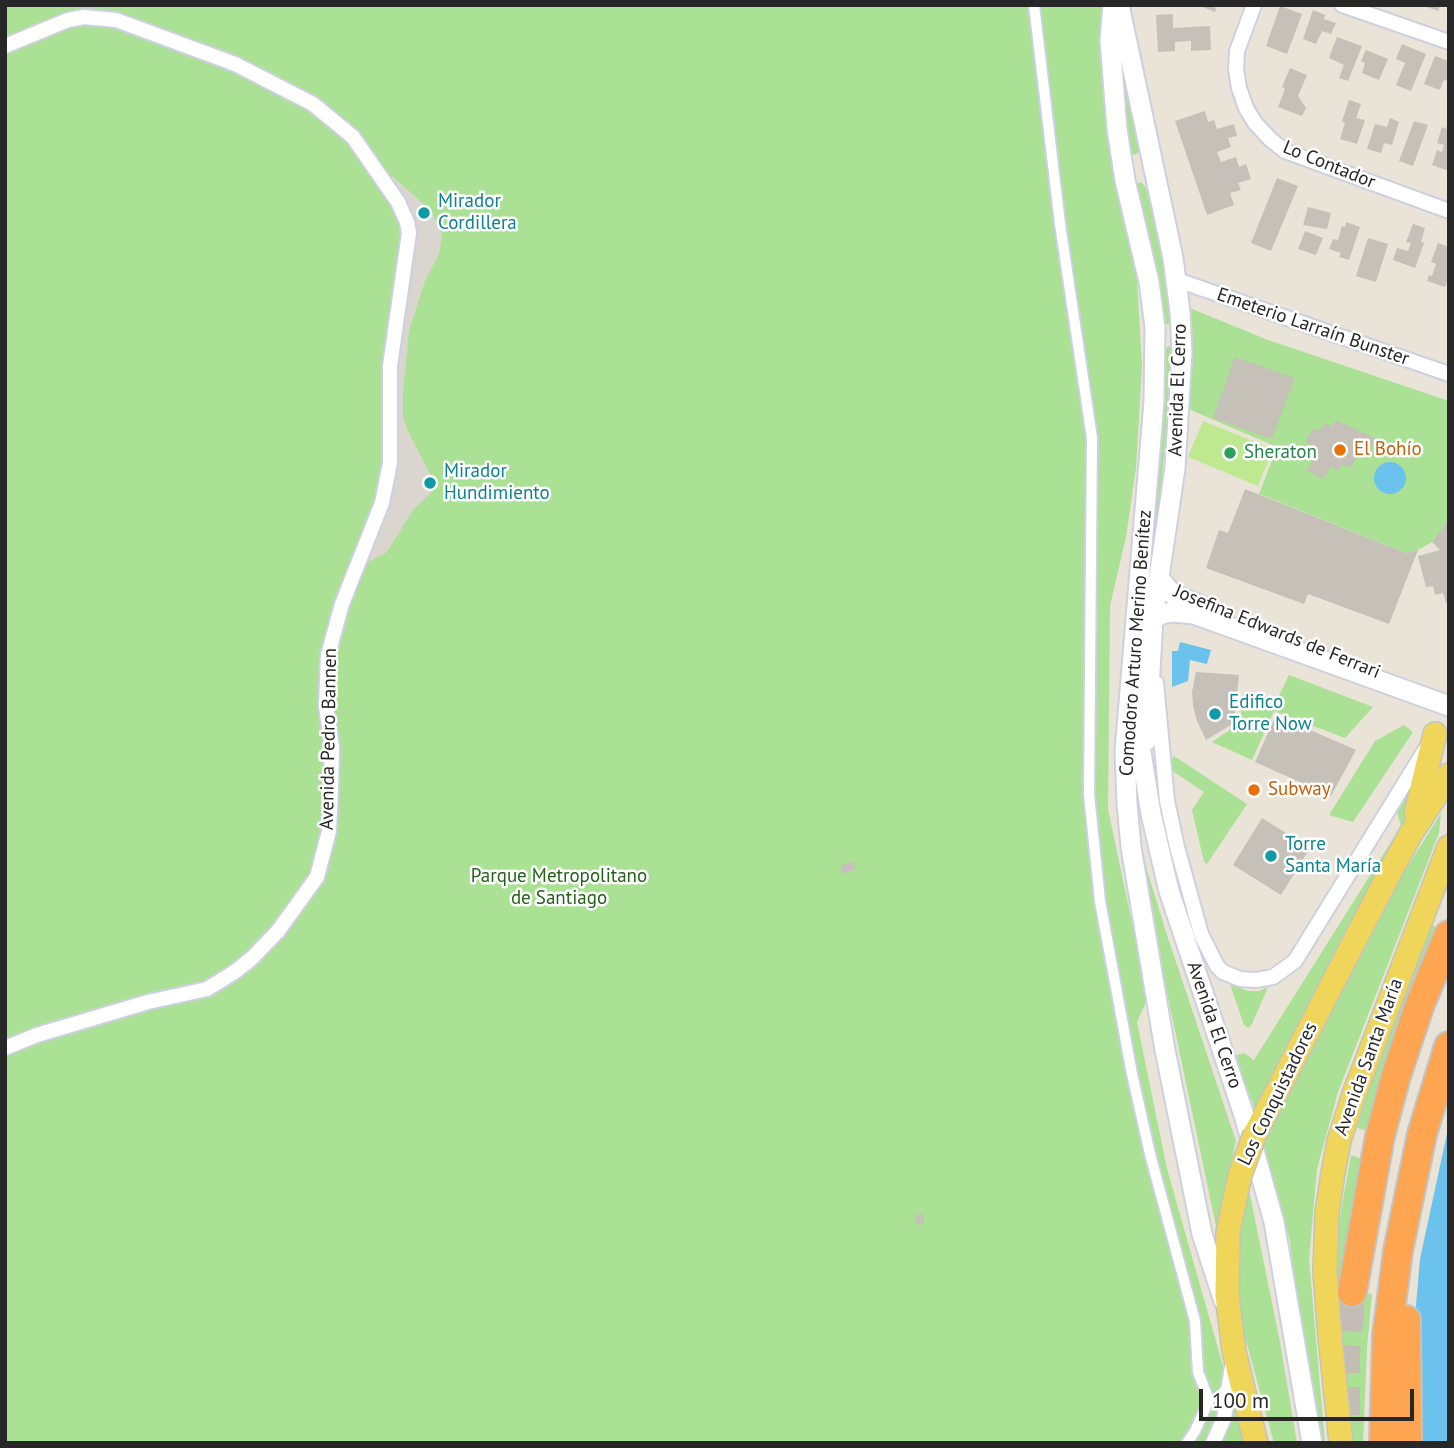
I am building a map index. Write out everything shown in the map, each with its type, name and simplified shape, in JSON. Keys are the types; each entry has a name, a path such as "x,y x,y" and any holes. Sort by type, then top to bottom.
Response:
{"highway":[{"path":"1353,1292 1380,1136 1396,1076 1420,1004 1449,935"},
{"path":"1384,1443 1387,1335 1398,1251 1407,1198 1431,1101 1449,1046"},
{"path":"1407,1198 1407,1443"}],"main road":[{"path":"1410,835 1435,734"},
{"name":"Los Conquistadores","path":"1256,1443 1234,1351 1226,1274 1231,1213 1240,1175 1255,1134 1410,835 1449,775"},
{"name":"Avenida Santa María","path":"1342,1443 1325,1272 1327,1213 1333,1173 1351,1102 1449,847"}],"street":[{"path":"1034,5 1060,224 1092,438 1089,794 1100,901 1132,1074 1150,1154 1195,1321 1198,1372 1209,1400 1195,1431 1186,1443"},
{"name":"Comodoro Arturo Merino Benítez","path":"1113,5 1111,79 1119,144 1149,282 1155,327 1154,402 1124,775 1131,847 1155,996 1194,1196 1212,1269 1229,1315"},
{"name":"Avenida El Cerro","path":"1119,5 1177,280 1182,352 1175,468 1153,618 1144,774"},
{"name":"Lo Contador","path":"1254,5 1237,51 1236,68 1246,108 1270,139 1285,151 1449,211"},
{"path":"1342,5 1449,42"},
{"name":"Avenida Pedro Bannen","path":"5,46 68,20 84,17 117,20 235,64 313,104 354,137 398,202 409,233 390,366 390,463 382,503 342,604 328,655 326,706 332,748 329,831 317,877 278,931 261,949 236,971 207,989 148,1002 50,1031 5,1048"},
{"path":"1119,144 1123,149 1134,153 1144,147 1147,136"},
{"path":"1125,180 1132,173 1143,171 1155,180"},
{"name":"Emeterio Larraín Bunster","path":"1177,280 1449,374"},
{"name":"Josefina Edwards de Ferrari","path":"1159,578 1172,594 1182,599 1378,670 1396,687"},
{"name":"Josefina Edwards de Ferrari","path":"1134,633 1153,618 1173,612 1194,614 1449,706"},
{"name":"Avenida El Cerro","path":"1151,652 1171,824 1201,934 1217,965 1232,977 1256,981 1281,973 1295,961 1435,734"},
{"name":"Avenida El Cerro","path":"1132,671 1137,738 1151,814 1169,891 1191,962 1224,1052 1268,1196 1312,1443"},
{"path":"1435,734 1449,713"},
{"path":"1213,1443 1224,1418 1234,1351"}],"green space":[{"name":"Parque Metropolitano de Santiago","path":"5,5 1107,5 1106,118 1137,279 1142,366 1136,468 1126,537 1110,606 1108,809 1148,998 1137,1022 1167,1169 1245,1443 5,1443"},
{"path":"1116,28 1141,144 1139,152 1134,155 1129,150"},
{"path":"1141,182 1146,188 1168,280 1174,324 1160,324 1135,184"},
{"path":"1185,306 1268,340 1449,401 1449,518 1432,542 1406,553 1259,494 1277,447 1186,408"},
{"path":"1175,342 1149,613 1144,613 1165,349"},
{"name":"Sheraton","path":"1203,421 1273,449 1258,486 1188,457"},
{"path":"1289,675 1373,707 1345,738 1274,711 1252,760 1212,742 1240,723 1243,694 1274,706"},
{"path":"1404,725 1413,732 1353,822 1329,815 1375,741"},
{"path":"1174,756 1247,804 1207,864 1204,862 1192,810 1204,792 1171,770 1169,764"},
{"path":"1410,791 1409,821 1255,1109 1234,1056 1244,1053 1254,1060 1401,826 1397,812"},
{"path":"1134,804 1147,870 1236,1141 1217,1231 1142,873"},
{"path":"1441,813 1439,833 1338,1092 1317,1169 1309,1259 1325,1443 1319,1443 1294,1289 1290,1241 1263,1147 1352,966 1393,890"},
{"path":"1432,925 1436,927 1397,1031 1368,1131 1357,1128 1366,1097"},
{"path":"1230,984 1248,991 1259,991 1268,987 1248,1028 1244,1025"},
{"path":"1351,1155 1362,1159 1344,1290 1372,1294 1363,1443 1352,1443 1339,1299 1337,1250"},
{"path":"1248,1185 1280,1342 1297,1443 1274,1443 1237,1308 1237,1232"}],"shaded area":[{"path":"392,176 431,210 442,236 439,254 425,281 409,331 403,393 403,416 407,429 434,482 431,493 413,510 387,552 370,561 364,558 387,505 396,353 413,260 414,237 389,180"}],"water":[{"path":"1390,462 1401,467 1406,478 1401,489 1390,494 1379,489 1374,478 1379,467"},
{"path":"1180,642 1211,650 1207,664 1190,660 1188,681 1172,687 1172,651 1178,651"},
{"path":"1449,1124 1449,1443 1415,1443 1416,1305 1420,1259"}],"building":[{"path":"1197,5 1209,5 1216,8 1215,12"},
{"path":"1421,5 1440,5 1438,11"},
{"path":"1280,6 1302,14 1287,54 1266,46"},
{"path":"1313,10 1325,15 1324,19 1336,23 1331,34 1322,31 1316,44 1303,39"},
{"path":"1173,14 1173,28 1210,26 1211,50 1191,51 1191,41 1175,42 1175,51 1158,52 1156,15"},
{"path":"1337,37 1362,46 1348,81 1339,78 1344,65 1329,58"},
{"path":"1402,44 1426,54 1411,91 1396,85 1405,63 1396,59"},
{"path":"1366,50 1388,59 1379,80 1362,73 1365,63 1361,61"},
{"path":"1435,56 1449,61 1449,79 1443,81 1440,90 1424,84"},
{"path":"1290,68 1307,75 1298,96 1306,108 1302,116 1278,107"},
{"path":"1349,100 1361,104 1356,118 1365,120 1357,144 1340,139"},
{"path":"1205,111 1208,122 1214,120 1217,129 1234,124 1237,136 1228,138 1231,147 1217,152 1221,162 1236,157 1239,167 1246,164 1251,179 1238,183 1241,190 1230,193 1234,205 1207,215 1175,121"},
{"path":"1390,118 1399,122 1392,145 1384,143 1381,153 1367,149 1375,124 1387,127"},
{"path":"1414,121 1428,125 1413,166 1399,161"},
{"path":"1442,127 1449,130 1449,171 1432,165 1437,150 1442,152 1444,145 1437,143"},
{"path":"1277,178 1298,186 1271,251 1251,243"},
{"path":"1308,207 1331,213 1327,229 1303,225"},
{"path":"1346,222 1360,227 1349,260 1339,257 1341,253 1329,249 1333,239 1338,240"},
{"path":"1413,224 1425,228 1421,242 1424,243 1415,268 1393,260 1397,248 1408,251 1411,243 1406,242"},
{"path":"1305,231 1323,238 1316,255 1298,249"},
{"path":"1368,238 1388,244 1376,282 1356,276"},
{"path":"1438,243 1449,247 1449,276 1445,287 1427,281 1436,264 1431,262"},
{"path":"1235,357 1295,378 1272,439 1213,418"},
{"name":"El Bohío","path":"1336,420 1375,438 1368,458 1358,454 1351,468 1342,464 1338,471 1330,467 1323,479 1307,471 1314,458 1308,455 1312,446 1305,442 1312,430 1320,430 1324,423 1332,427"},
{"path":"1245,489 1406,553 1418,550 1389,624 1308,594 1304,604 1206,568 1219,530 1228,533"},
{"path":"1449,518 1449,602 1446,603 1443,593 1435,595 1433,586 1426,587 1418,556 1440,550 1432,542"},
{"name":"Edifico Torre Now","path":"1196,672 1239,675 1234,723 1206,740 1193,706 1192,692"},
{"path":"1276,715 1356,750 1331,796 1255,762"},
{"name":"Torre Santa María","path":"1262,818 1310,848 1281,895 1233,865"},
{"path":"853,861 856,869 843,874 840,866"},
{"path":"924,1214 924,1223 916,1224 915,1215"}],"tunnel":[{"path":"1346,1415 1346,1353 1352,1292"}],"place":[{"name":"Mirador Cordillera","path":"424,213"},
{"name":"El Bohío","path":"1340,450"},
{"name":"Sheraton","path":"1230,453"},
{"name":"Mirador Hundimiento","path":"430,483"},
{"name":"Edifico Torre Now","path":"1215,714"},
{"name":"Subway","path":"1254,790"},
{"name":"Torre Santa María","path":"1271,856"}]}
